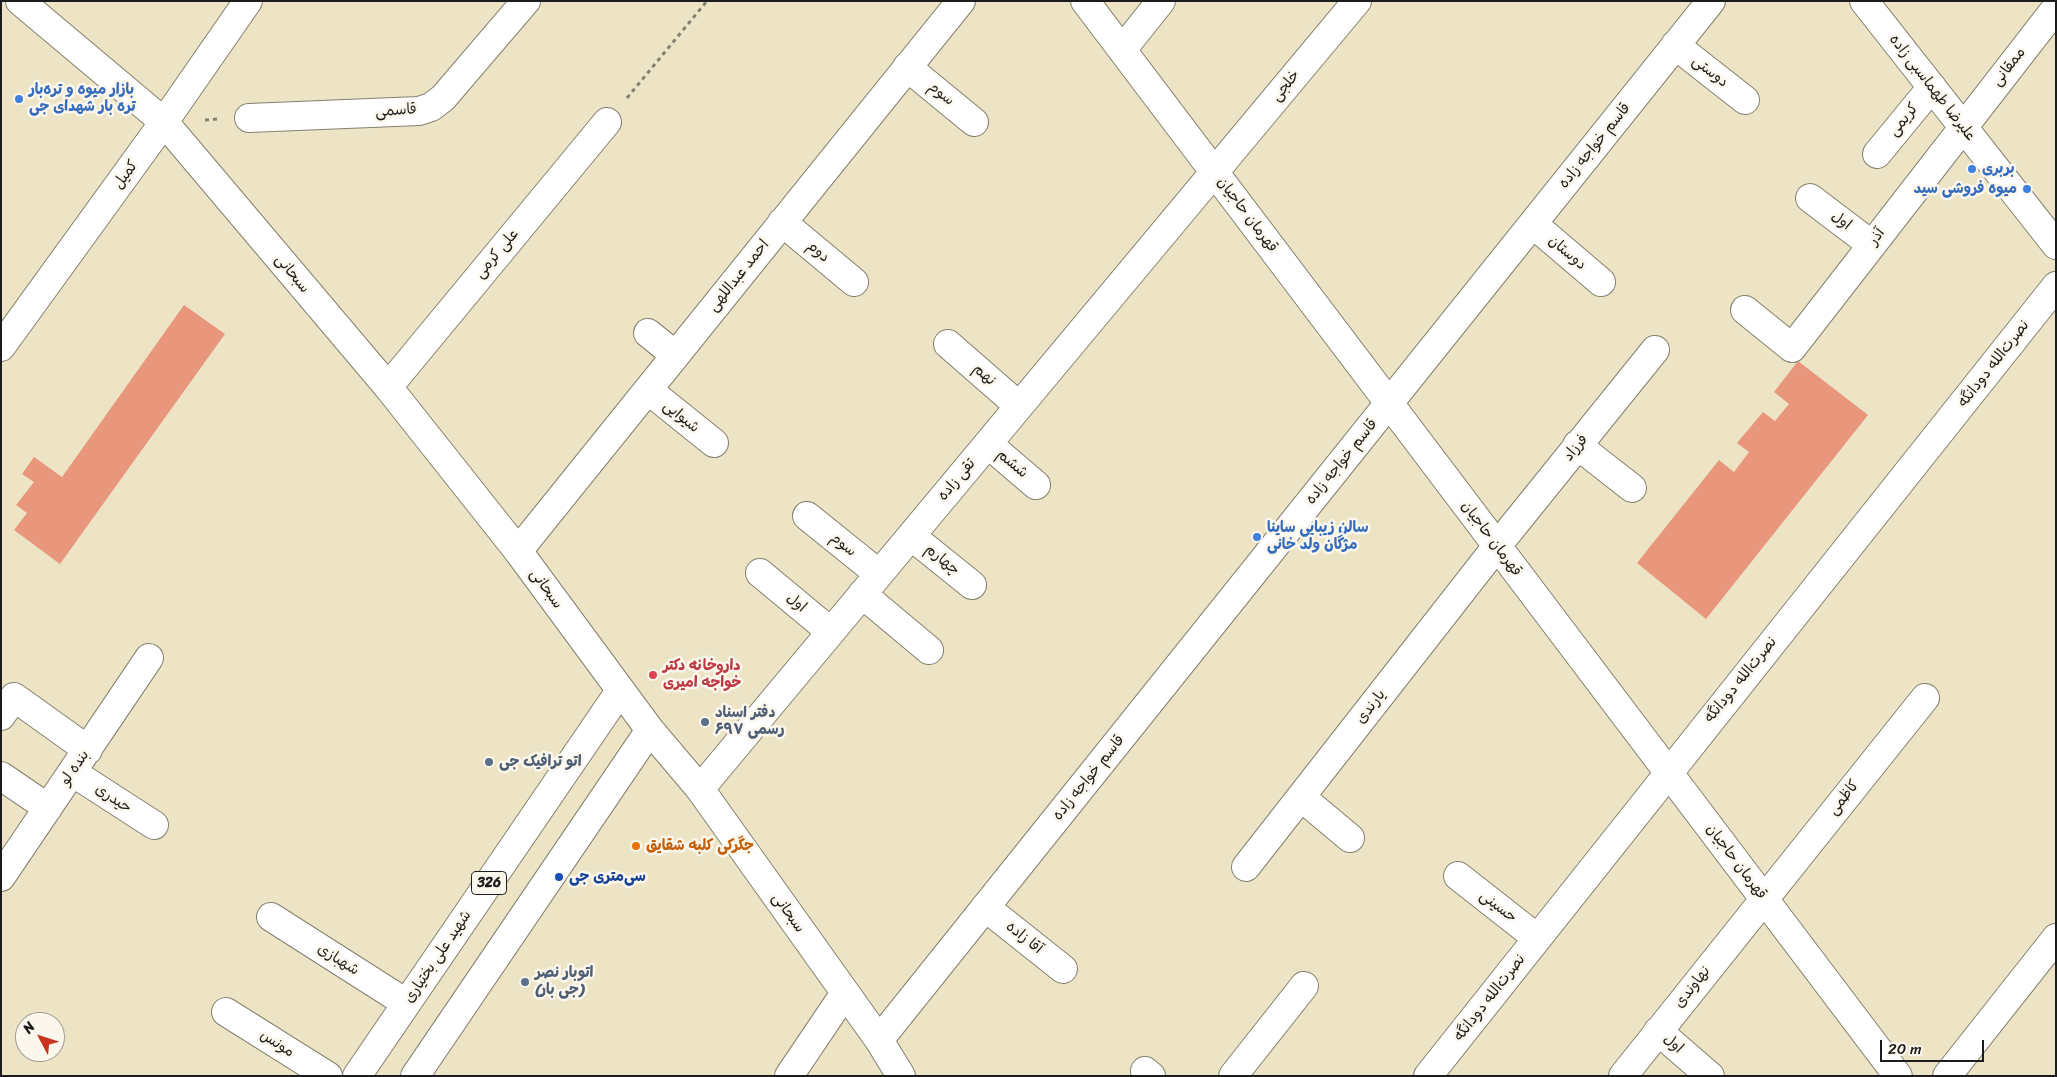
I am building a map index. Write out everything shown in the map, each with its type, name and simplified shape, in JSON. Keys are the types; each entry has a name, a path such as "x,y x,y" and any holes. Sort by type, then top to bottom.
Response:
{"street":[{"name":"کمیل","path":"1,347 164,122 248,1"},
{"name":"قاسمی","path":"249,118 419,111 431,107 443,98 526,1"},
{"name":"احمد عبداللهی","path":"518,551 961,1"},
{"name":"قهرمان حاجیان","path":"1085,1 1898,1076"},
{"path":"1122,50 1161,1"},
{"name":"خلجی","path":"1214,172 1356,1"},
{"name":"قاسم خواجه زاده","path":"879,1040 1711,1"},
{"name":"علیرضا طهماسبی زاده","path":"1864,1 2056,245"},
{"name":"سبحانی","path":"23,2 164,122 388,387 518,551 650,730 700,789 879,1040 901,1076"},
{"name":"ممقانی","path":"1962,126 2056,8"},
{"name":"دوستی","path":"1675,45 1744,100"},
{"name":"سوم","path":"907,67 974,122"},
{"name":"کریمی","path":"1877,154 1932,87"},
{"name":"علی کرمی","path":"388,387 607,122"},
{"name":"آذر","path":"1745,310 1792,348 1962,126"},
{"name":"تقی زاده","path":"700,789 1214,172"},
{"name":"اول","path":"1810,198 1872,245"},
{"name":"دوم","path":"782,222 854,282"},
{"name":"دوستان","path":"1532,224 1601,282"},
{"name":"نصرت‌الله دودانگه","path":"1428,1076 2056,286"},
{"path":"648,333 675,356"},
{"name":"نهم","path":"948,344 1019,406"},
{"name":"فرزاد","path":"1497,546 1654,350"},
{"name":"شیوایی","path":"648,390 714,443"},
{"name":"ششم","path":"988,444 1036,485"},
{"path":"1577,445 1632,488"},
{"name":"سوم","path":"807,516 871,584"},
{"name":"چهارم","path":"911,536 972,585"},
{"name":"یارندی","path":"1246,868 1497,546"},
{"name":"اول","path":"760,573 831,632"},
{"path":"871,584 929,650"},
{"name":"بنده لو","path":"1,877 149,658"},
{"name":"شهید علی بختیاری","path":"357,1076 620,691"},
{"path":"1,716 14,697 88,750"},
{"name":"کاظمی","path":"1763,898 1925,698"},
{"path":"415,1076 650,730"},
{"name":"حیدری","path":"72,772 154,825"},
{"path":"1,776 48,808"},
{"path":"1301,797 1350,838"},
{"name":"حسینی","path":"1458,876 1537,938"},
{"name":"نهاوندی","path":"1623,1076 1763,898"},
{"name":"آقا زاده","path":"986,907 1063,969"},
{"name":"شهبازی","path":"270,917 406,1003"},
{"path":"1947,1076 2056,938"},
{"path":"1232,1076 1304,986"},
{"path":"789,1076 845,992"},
{"name":"مونس","path":"226,1012 328,1076"},
{"name":"اول","path":"1658,1031 1710,1076"}],"path":[{"path":"607,122 707,1"}],"building":[{"path":"184,305 225,334 60,564 14,530 27,513 16,505 34,482 22,474 34,457 62,477"},
{"path":"1798,361 1868,415 1706,619 1637,563 1719,460 1734,472 1749,452 1737,443 1763,412 1775,421 1789,404 1774,392"}],"place":[{"name":"بازار میوه و تره‌بار تره بار شهدای جی","path":"19,99"},
{"name":"بربری","path":"1972,169"},
{"name":"میوه فروشی سید","path":"2027,189"},
{"name":"سالن زیبایی ساینا مژگان ولد خانی","path":"1257,537"},
{"name":"داروخانه دکتر خواجه امیری","path":"653,675"},
{"name":"دفتر اسناد رسمی ۶۹۷","path":"705,722"},
{"name":"اتو ترافیک جی","path":"489,762"},
{"name":"جگرکی کلبه شقایق","path":"636,846"},
{"name":"سی‌متری جی","path":"559,877"},
{"name":"اتوبار نصر (جی بار)","path":"525,982"}]}
